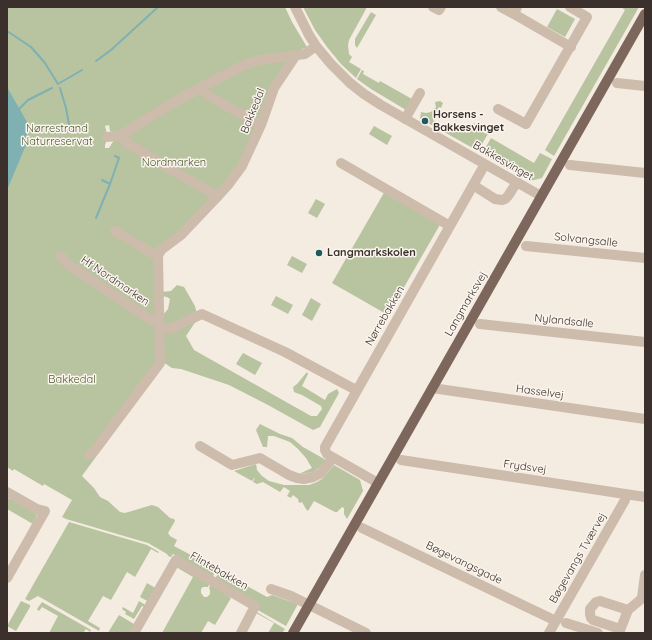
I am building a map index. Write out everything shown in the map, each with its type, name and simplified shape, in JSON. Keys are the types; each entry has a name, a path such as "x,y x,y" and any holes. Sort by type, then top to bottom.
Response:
{"main road":[{"name":"Langmarksvej","path":"293,633 645,14"}],"street":[{"name":"Bakkesvinget","path":"295,7 316,46 331,64 350,83 364,94 541,196"},
{"path":"433,7 439,10 440,7"},
{"path":"501,7 516,10 571,47"},
{"path":"498,109 526,124 587,17 570,7"},
{"path":"107,137 117,136 124,133 186,95 244,65 259,60 305,54 316,46"},
{"name":"Bakkedal","path":"158,256 161,250 181,235 218,196 242,166 261,125 274,88 296,55"},
{"path":"617,83 645,86"},
{"path":"202,87 209,96 261,125"},
{"path":"405,119 420,93"},
{"path":"124,133 127,143 218,196"},
{"path":"341,164 450,226"},
{"name":"Nørrebakken","path":"333,458 327,454 325,447 485,164"},
{"path":"570,166 645,173"},
{"path":"473,185 495,199 502,200 508,196 517,182"},
{"path":"89,455 95,450 160,363 158,256 115,231"},
{"name":"Solvangsalle","path":"526,246 645,258"},
{"name":"Hf Nordmarken","path":"61,256 68,264 159,324"},
{"path":"159,324 172,328 202,314 285,352 356,390"},
{"name":"Nylandsalle","path":"480,324 645,342"},
{"name":"Hasselvej","path":"432,388 645,419"},
{"path":"200,446 232,465 260,458 289,475 304,479 321,473 333,458 378,483"},
{"name":"Frydsvej","path":"401,460 645,497"},
{"name":"Bøgevangs Tværvej","path":"549,633 625,500 626,494"},
{"path":"7,578 45,511 10,495"},
{"name":"Bøgevangsgade","path":"362,528 556,621"},
{"name":"Flintebakken","path":"134,633 176,560 256,606 240,633"},
{"path":"628,610 600,601 596,602 590,609 590,614 593,620 620,631 628,610 642,598 645,575"},
{"path":"271,589 291,596 366,633"},
{"path":"566,623 598,633"}],"green space":[{"path":"7,7 285,7 307,47 296,52 260,57 115,133 110,131 109,125 105,126 108,137 105,148 109,148 114,140 251,65 291,57 241,162 228,180 179,234 159,248 157,361 109,439 82,476 94,488 100,497 108,501 120,512 125,513 152,505 158,507 170,518 174,519 175,521 168,533 177,540 174,546 217,569 212,578 190,563 173,554 171,557 168,556 148,543 62,517 72,500 44,484 43,486 14,469 13,471 7,467"},
{"path":"303,7 366,7 349,40 348,45 349,54 352,57 349,62 361,69 356,78 341,64 327,47 315,30"},
{"path":"621,7 639,7 554,156 545,150 625,10"},
{"path":"557,9 575,19 565,37 547,27"},
{"path":"371,12 376,15 357,48 355,45 355,39"},
{"path":"362,70 364,71 363,74 379,83 380,81 412,99 406,110 357,79"},
{"path":"440,101 443,103 441,108 439,107 433,120 438,124 451,131 455,127 467,133 474,123 481,127 479,130 486,134 488,131 489,132 478,151 420,118 421,112 431,112 434,108 436,108 435,102"},
{"path":"374,126 392,136 387,145 369,134"},
{"path":"491,138 534,163 540,153 552,159 542,178 530,181 482,154"},
{"path":"385,191 441,223 388,315 332,283"},
{"path":"316,199 325,204 317,218 308,213"},
{"path":"292,256 307,264 302,273 287,265"},
{"path":"177,285 184,287 195,306 198,318 186,336 194,350 311,416 317,416 322,409 321,406 294,392 293,387 307,372 308,374 302,386 325,400 328,394 337,389 339,393 320,427 313,430 229,385 181,369 172,368 163,362 162,316 168,309 170,299 161,296 161,292 171,291"},
{"path":"276,296 293,305 288,314 271,305"},
{"path":"311,298 321,304 312,321 302,315"},
{"path":"243,353 262,363 255,375 236,364"},
{"path":"260,424 292,438 303,447 326,460 313,472 300,474 312,468 306,458 290,442 274,436 268,436 267,447 263,447 256,430"},
{"path":"256,464 257,470 262,476 269,481 284,485 309,485 317,482 323,478 334,465 360,480 363,491 347,519 344,514 344,508 342,507 335,512 314,501 308,511 302,502 299,503 298,499 293,495 291,498 287,496 290,491 284,487 280,492 263,482 257,484 253,482 255,477 252,481 234,471"},
{"path":"7,499 17,499 35,509 37,514 33,524 7,509"},
{"path":"69,522 147,545 159,552 158,553 151,549 135,577 127,572 111,600 103,596 88,621 100,628 99,631 38,596 29,601 25,599"},
{"path":"175,564 210,582 208,587 203,587 201,589 201,593 204,597 207,597 210,594 209,588 211,583 231,598 215,625 208,621 201,633 162,633 193,577 176,567"},
{"path":"220,571 267,597 272,595 298,604 286,626 256,609 214,580"},
{"path":"147,583 157,589 149,602 140,597"},
{"path":"21,601 30,605 30,607 16,631 7,626"},
{"path":"139,601 147,606 142,606 134,619 125,614 126,612 122,609 123,607 133,613"},
{"path":"42,602 91,630 90,632 86,629 83,633 49,633 58,616 42,607 39,611 37,609"},
{"path":"255,611 285,629 282,633 268,633 274,623"},
{"path":"119,615 134,625 129,633 109,633 109,631"}],"water":[{"path":"7,87 27,122 26,145 7,190"}],"waterway":[{"path":"96,61 111,50 158,7"},
{"path":"7,31 31,47 45,63 58,84 82,70"},
{"path":"19,109 28,100 52,88"},
{"path":"60,88 66,108 70,130"},
{"path":"102,180 110,184 119,158 115,156"},
{"path":"96,218 110,184"}],"place":[{"name":"Horsens - Bakkesvinget","path":"425,121"},
{"name":"Langmarkskolen","path":"319,253"}],"park label":[{"name":"Nørrestrand Naturreservat","path":"57,135"},
{"name":"Nordmarken","path":"174,163"}]}
